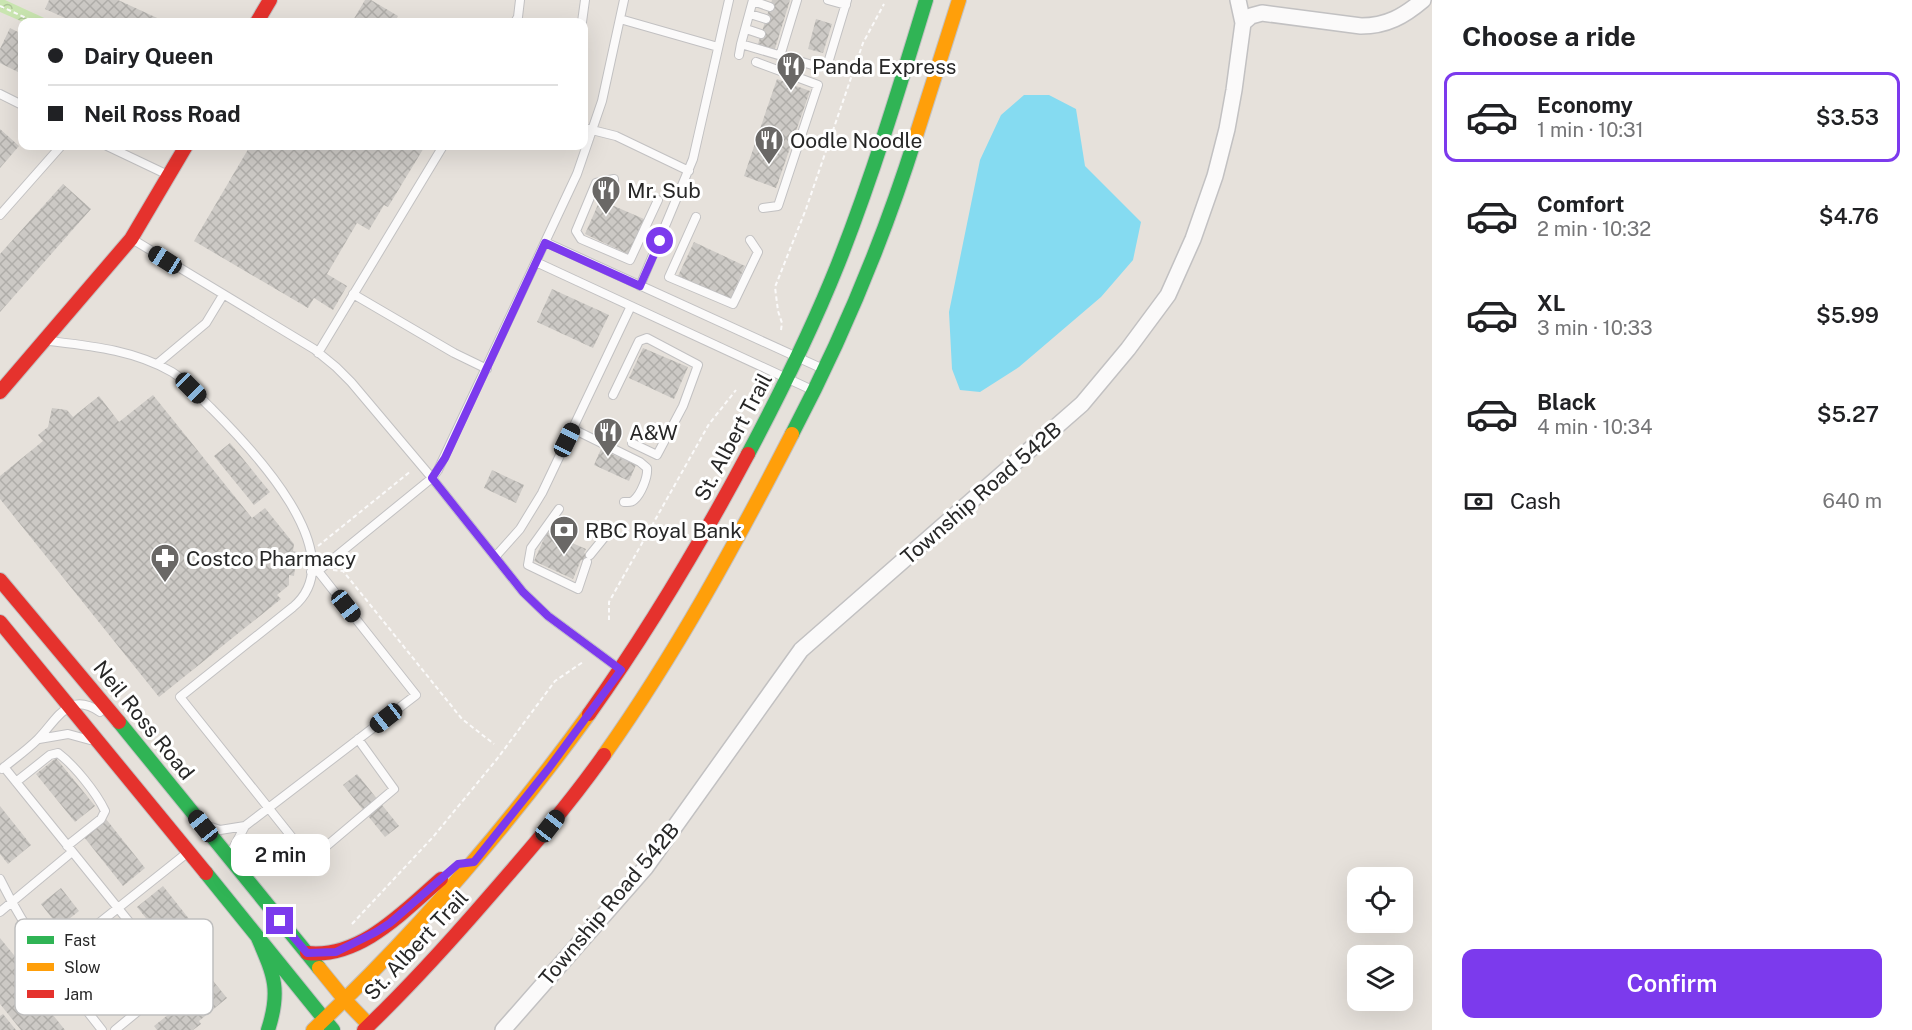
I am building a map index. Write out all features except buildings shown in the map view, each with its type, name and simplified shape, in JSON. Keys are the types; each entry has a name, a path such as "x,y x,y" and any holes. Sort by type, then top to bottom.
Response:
{"main road":[{"path":"259,18 270,0"},
{"name":"St. Albert Trail","path":"313,1030 329,1025 345,1000 474,862 543,777 621,670 702,540 798,357 848,238 894,108 926,0"},
{"name":"St. Albert Trail","path":"366,1028 512,872 592,772 655,677 713,583 750,518 825,370 857,299 892,208 958,0"},
{"path":"0,392 131,239 184,150"},
{"name":"Neil Ross Road","path":"0,580 59,649 366,1028"},
{"path":"0,622 329,1025"},
{"path":"307,953 336,952 376,932 390,923 458,864 474,862"},
{"path":"258,938 276,984 277,999 268,1030"}],"street":[{"path":"1238,0 1243,23 1251,16 1262,13 1361,26 1378,26 1392,22 1423,0"},
{"path":"1401,14 1408,0"},
{"name":"Township Road 542B","path":"503,1030 646,867 801,650 1082,404 1128,349 1168,295 1193,239 1215,176 1229,119 1243,23"}],"lane":[{"path":"517,18 520,0"},
{"path":"583,18 585,0"},
{"path":"588,144 604,92 624,0"},
{"path":"640,286 693,159 729,0"},
{"path":"780,56 785,26 797,0"},
{"path":"741,44 819,67 824,66 828,63 847,3 828,0"},
{"path":"739,55 753,1 770,7"},
{"path":"750,14 766,19"},
{"path":"620,19 718,47"},
{"path":"746,29 761,34"},
{"path":"756,62 818,85 778,206 763,208"},
{"path":"0,94 18,103"},
{"path":"588,129 616,136 689,171"},
{"path":"0,215 57,150"},
{"path":"116,150 169,175"},
{"path":"318,353 441,150"},
{"path":"358,739 394,789 310,860 180,697 299,602 305,595 315,570 432,478 445,458 487,369 577,174 586,150"},
{"path":"614,179 596,183 576,231 581,239 630,260 658,200"},
{"path":"696,217 669,277 733,304 758,252 750,240"},
{"path":"131,239 318,353 336,367 432,478 534,603 621,670"},
{"path":"545,243 825,370"},
{"path":"536,262 814,391"},
{"path":"353,294 454,353 487,369"},
{"path":"157,364 206,323 223,295"},
{"path":"495,557 520,529 542,493 631,306"},
{"path":"613,395 639,341 647,338 698,365 683,406 657,455 632,443"},
{"path":"44,340 115,350 157,364 179,377 242,438 287,496 308,538 315,570 416,695 245,826 228,857"},
{"path":"573,429 640,462 647,468 647,477 635,499 624,502"},
{"path":"559,509 531,548 528,565 578,590 589,559 607,534"},
{"path":"126,919 16,782 2,769 39,739 50,722 70,705 81,704 94,708 114,722 144,754"},
{"path":"39,739 60,734 78,735 96,743 111,756"},
{"path":"0,912 70,849 105,811 74,768 58,753 50,755 16,782"},
{"path":"203,826 220,830 245,826"},
{"path":"105,919 188,852"},
{"path":"0,879 22,919"},
{"path":"90,1015 102,1030"},
{"path":"115,1030 133,1015"}],"path":[{"path":"781,330 782,323 775,288 806,209 863,43 884,4"},
{"path":"0,6 26,18"},
{"path":"609,620 609,602 709,424 736,390"},
{"path":"411,471 299,562 298,567 343,571 462,719 494,744"},
{"path":"349,928 433,837 497,759 555,681 583,662"}],"green space":[{"path":"0,0 5,0 44,18 18,18 18,20 0,12"}],"water":[{"path":"1024,95 1049,95 1076,109 1085,166 1141,222 1133,260 1101,297 1019,367 980,392 960,390 952,369 949,312 980,160 1001,115"}],"traffic: fast":[{"path":"748,454 796,360 838,264 874,166 926,0"},
{"path":"792,434 861,288 916,136"},
{"path":"119,722 319,968"},
{"path":"206,873 333,1030"},
{"path":"258,938 274,983 274,1004 268,1030"}],"traffic: slow":[{"path":"916,136 959,0"},
{"path":"604,755 656,677 704,598 792,434"},
{"path":"313,1030 424,918 526,798 589,714"},
{"path":"319,968 369,1025"}],"traffic: jam":[{"path":"259,18 270,0"},
{"path":"0,392 131,239 184,150"},
{"path":"589,714 673,587 748,454"},
{"path":"0,580 119,722"},
{"path":"0,622 206,873"},
{"path":"364,1030 411,983 471,917 547,829 604,755"},
{"path":"307,953 326,953 363,941 396,918 441,879"}],"place":[{"name":"Panda Express","path":"791,92"},
{"name":"Oodle Noodle","path":"769,166"},
{"name":"Mr. Sub","path":"606,216"},
{"name":"A&W","path":"608,458"},
{"name":"RBC Royal Bank","path":"564,556"},
{"name":"Costco Pharmacy","path":"165,584"}],"route":[{"path":"280,921 307,953 336,952 390,923 458,864 474,862 549,768 621,670 548,616 523,592 432,478 445,458 545,243 640,286 660,241"}]}
